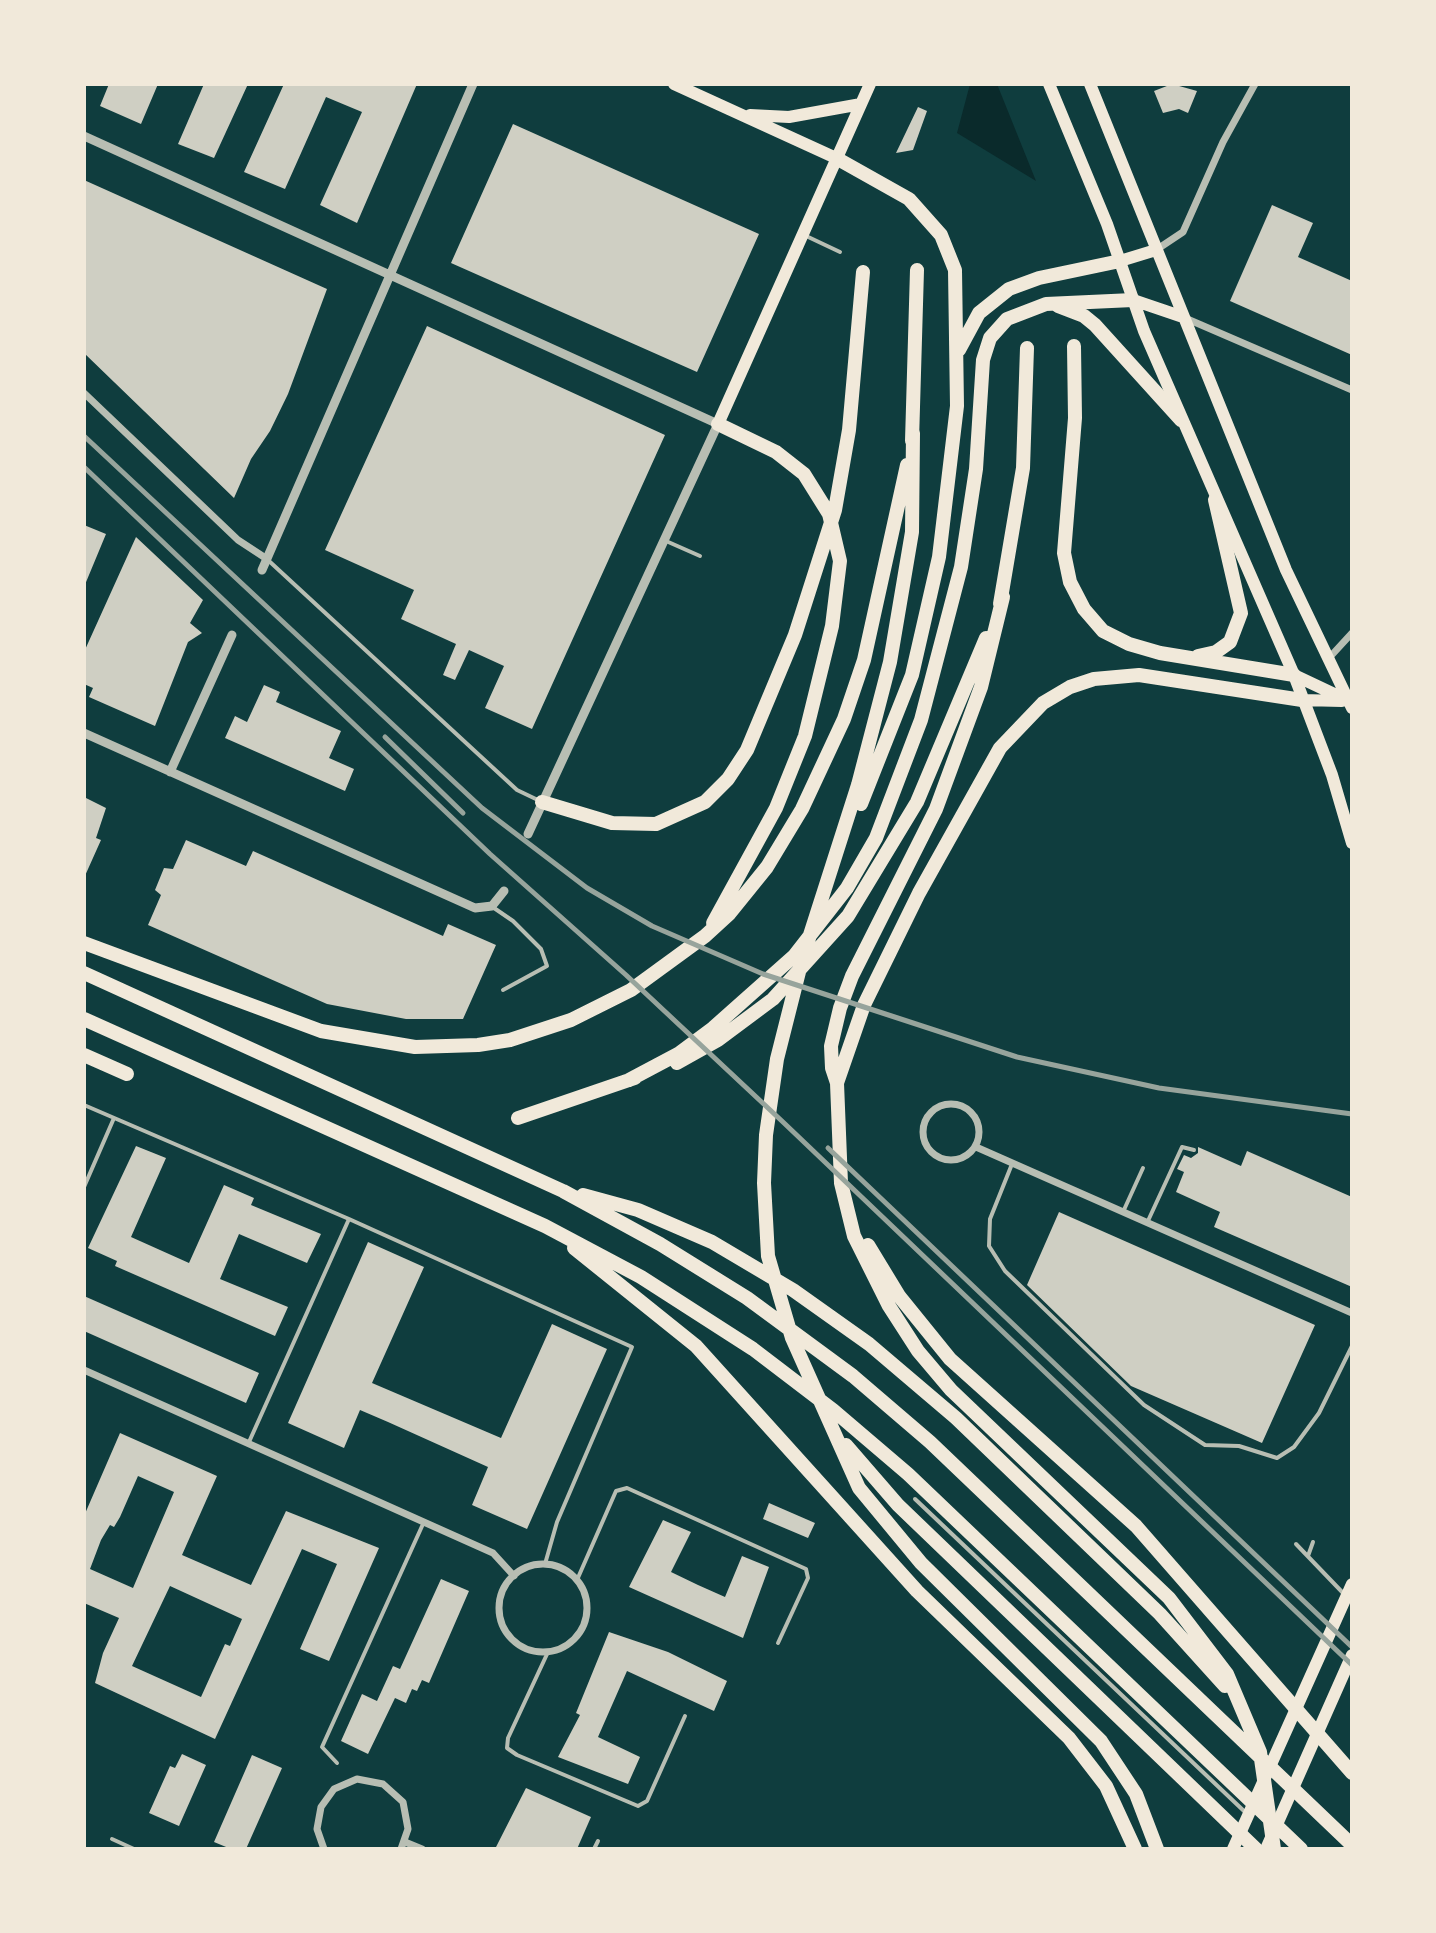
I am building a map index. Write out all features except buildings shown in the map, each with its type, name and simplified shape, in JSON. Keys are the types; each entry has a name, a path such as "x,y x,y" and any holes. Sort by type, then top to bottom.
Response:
{"highway":[{"path":"827,881 892,732 923,632 950,489 957,406 955,270 941,235 921,211 895,189 836,158"},
{"path":"957,354 979,313 1009,289 1039,278 1120,261"},
{"path":"917,270 912,532 890,662 858,785 827,881 777,1059 764,1171 768,1256 792,1338 859,1488 921,1563 1101,1741 1145,1813 1156,1844"},
{"path":"542,802 612,823 656,824 705,802 728,779 747,750 790,647 835,510 849,430 863,272"},
{"path":"629,1080 678,1054 713,1028 794,956 847,888 869,850 921,720 961,567 976,469 986,349 1007,319 1046,304 1133,300"},
{"path":"1046,304 1072,309 1095,325 1181,420"},
{"path":"1074,346 1074,444 1064,553 1070,582 1084,609 1103,631 1129,644 1294,675"},
{"path":"1027,348 1023,468 1003,597 981,687 936,809 852,976 831,1046 832,1068 837,1083 841,1183 854,1236 889,1306 918,1351 951,1390 1117,1545 1191,1623 1227,1674 1243,1707 1267,1777 1274,1849"},
{"path":"705,936 776,808 805,736 832,626 840,561 834,530 821,498 804,474 776,452 718,424"},
{"path":"84,943 321,1031 384,1044 448,1046 510,1040 598,1009 641,983 705,936 749,893 802,809 844,719 880,598 913,433"},
{"path":"1192,658 1216,652 1230,642 1237,633 1241,613 1215,500"},
{"path":"518,1118 684,1061 747,1020 798,973 848,916 917,802 1003,597"},
{"path":"837,1083 843,1076 864,1005 919,893 1000,748 1043,703 1094,679 1139,675 1302,700"},
{"path":"84,973 563,1191 651,1238 747,1298 880,1398 955,1465 1352,1845"},
{"path":"84,1019 545,1226 696,1311 833,1410 908,1474 1301,1849"},
{"path":"84,1055 127,1074"},
{"path":"841,1183 861,1232 885,1275 950,1359 1136,1526 1352,1773"},
{"path":"563,1191 638,1210 712,1242 793,1290 869,1344 947,1410 1160,1614 1243,1707"},
{"path":"545,1226 650,1306 696,1346 907,1581 1057,1725 1094,1767 1126,1824 1135,1848"},
{"path":"827,1418 871,1477 1256,1849"}],"main road":[{"path":"674,84 836,158"},
{"path":"718,424 870,84"},
{"path":"1049,84 1181,420 1294,675 1336,786 1352,843"},
{"path":"1090,84 1286,570 1351,704"},
{"path":"742,115 789,117 861,104"},
{"path":"1120,261 1156,250"},
{"path":"1133,300 1183,317"},
{"path":"1294,675 1351,704"},
{"path":"1302,700 1351,704"},
{"path":"1233,1849 1350,1594"},
{"path":"1266,1849 1352,1655"}],"street":[{"path":"262,570 473,84"},
{"path":"1156,250 1183,232 1223,142 1255,84"},
{"path":"84,136 359,258 389,277 718,424 528,834"},
{"path":"1183,317 1352,390"},
{"path":"84,393 238,540 267,559"},
{"path":"1329,658 1352,633"},
{"path":"170,772 232,635"},
{"path":"84,733 475,908 492,906 504,891"},
{"path":"960,1105 969,1110 979,1125 976,1147 959,1160 941,1159 925,1143 925,1121 937,1108 960,1105"},
{"path":"976,1147 1352,1313"},
{"path":"84,1370 493,1553 514,1576"},
{"path":"545,1564 557,1566 577,1580 587,1609 582,1630 567,1645 548,1652 536,1652 514,1641 501,1622 500,1598 514,1576 526,1568 545,1564"},
{"path":"324,1849 317,1829 321,1807 334,1789 357,1779 383,1784 403,1802 407,1815 403,1845 422,1849"}],"lane":[{"path":"802,234 840,252"},
{"path":"666,541 700,556"},
{"path":"267,559 517,790 542,802"},
{"path":"492,906 512,919 541,949 547,966 503,990"},
{"path":"84,1105 349,1219 632,1347 557,1522 545,1564"},
{"path":"84,1187 114,1118"},
{"path":"1147,1223 1182,1147 1194,1150"},
{"path":"1013,1164 990,1219 989,1246 1005,1271 1144,1405 1205,1445 1239,1446 1277,1458 1294,1447 1319,1413 1352,1346"},
{"path":"1123,1212 1143,1168"},
{"path":"249,1443 349,1219"},
{"path":"577,1580 616,1491 621,1486 806,1569 808,1578 778,1643"},
{"path":"915,1499 1248,1816 1275,1829"},
{"path":"337,1763 322,1747 424,1521"},
{"path":"1308,1556 1313,1542"},
{"path":"1296,1544 1350,1594"},
{"path":"548,1652 508,1738 507,1748 517,1755 638,1806 647,1801 685,1716"},
{"path":"112,1839 134,1849"},
{"path":"594,1849 598,1841"}],"water":[{"path":"970,84 997,84 1036,181 957,133"}],"railway":[{"path":"84,436 482,808 587,888 652,926 763,974 1017,1057 1159,1088 1352,1114"},
{"path":"84,467 490,854 626,975 784,1123 1352,1665"},
{"path":"385,737 463,813"},
{"path":"828,1148 1352,1647"}]}
